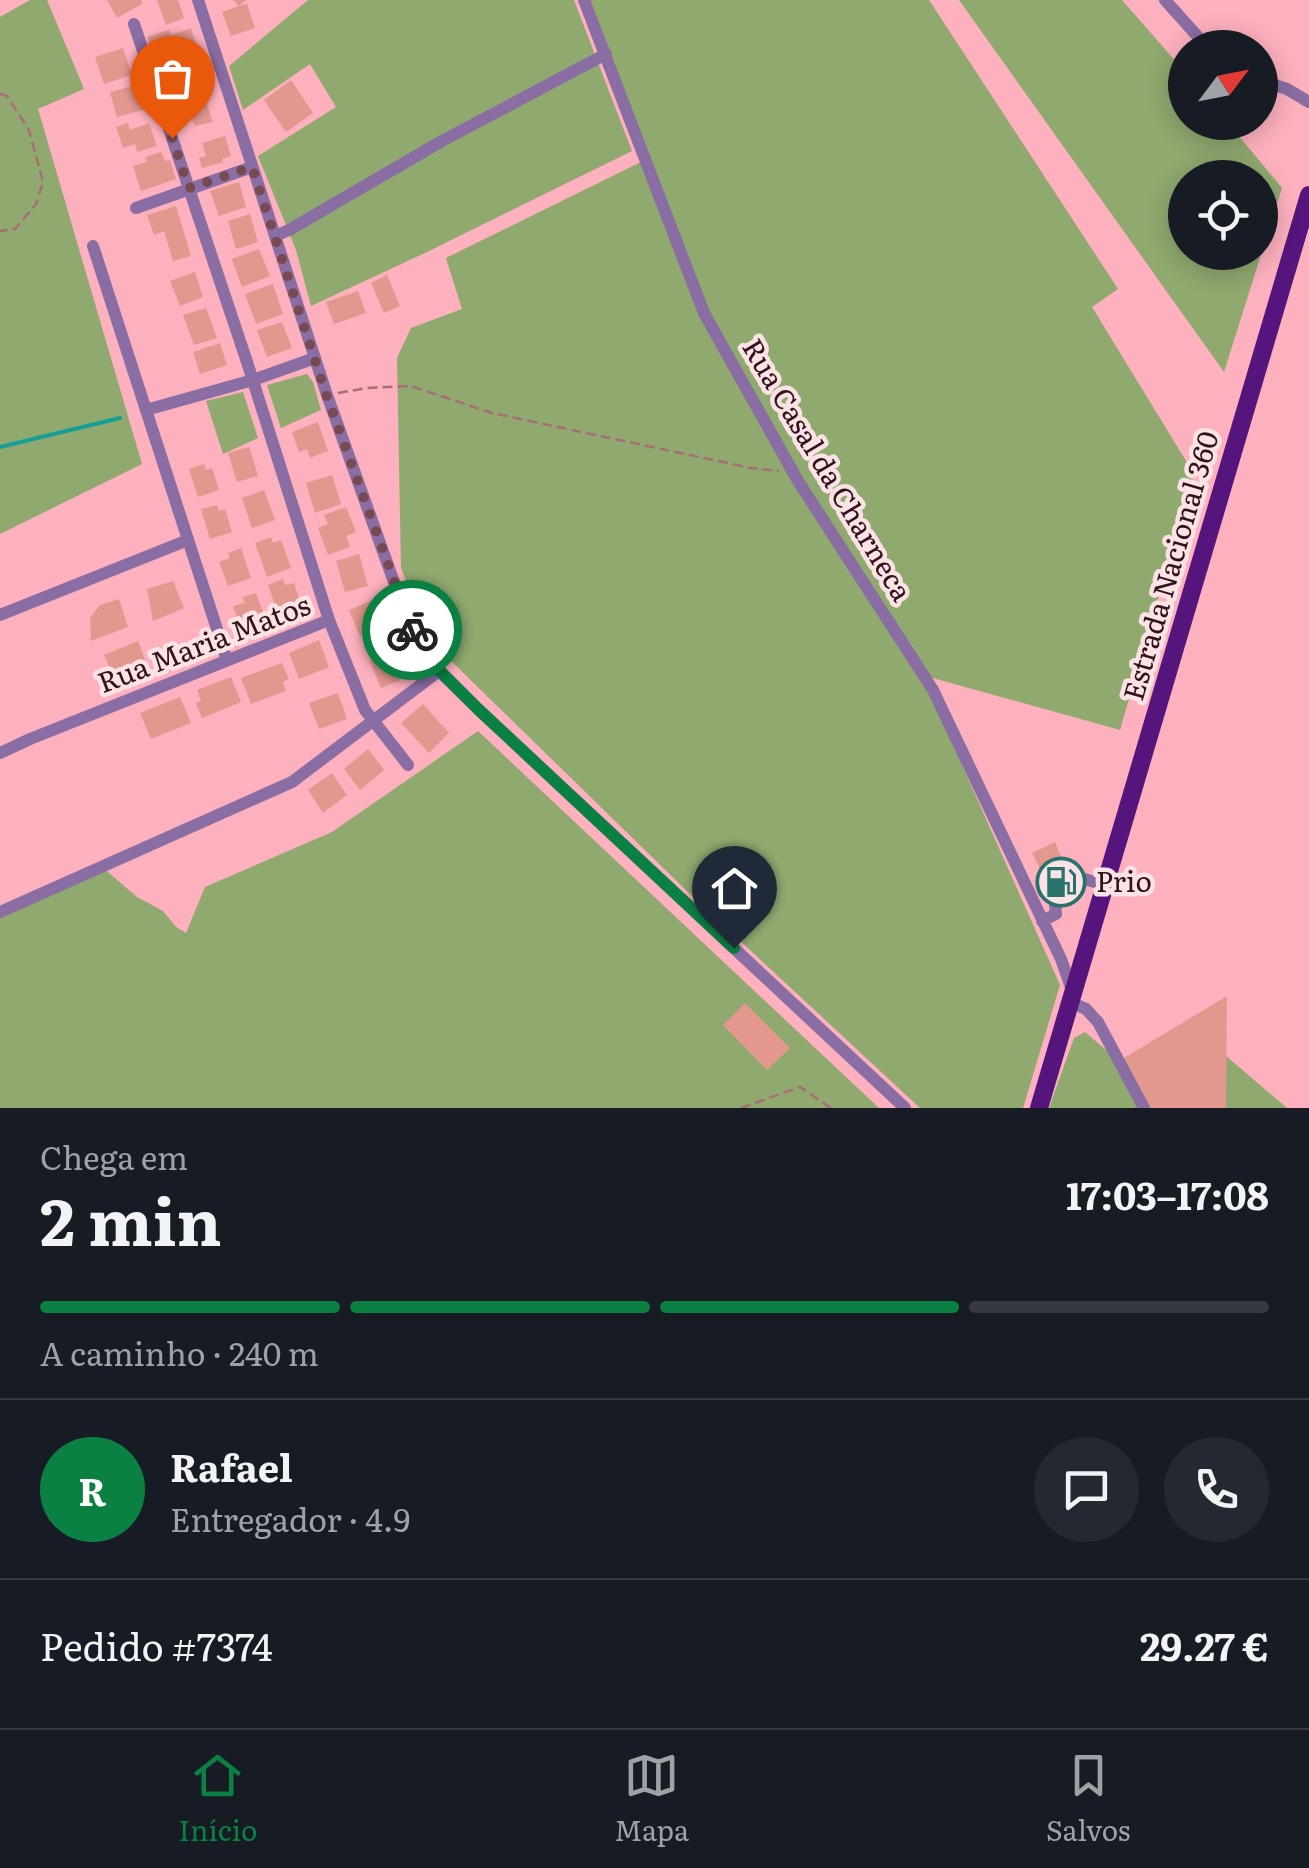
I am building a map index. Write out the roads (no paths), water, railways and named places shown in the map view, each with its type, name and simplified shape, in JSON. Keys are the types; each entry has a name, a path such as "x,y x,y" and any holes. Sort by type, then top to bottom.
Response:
{"main road":[{"name":"Estrada Nacional 360","path":"1071,998 1309,196"},
{"path":"1039,1108 1071,998"}],"street":[{"path":"198,0 326,394 404,610 424,651 439,670 905,1108"},
{"name":"Rua Casal da Charneca","path":"584,0 704,313 794,474 933,690 1059,955 1071,998"},
{"path":"1165,0 1192,30"},
{"path":"134,24 330,620"},
{"path":"275,236 606,54"},
{"path":"1278,86 1309,102"},
{"path":"1287,89 1309,87"},
{"path":"136,208 252,167"},
{"path":"92,246 226,660"},
{"path":"146,410 315,358"},
{"path":"0,614 188,540"},
{"name":"Rua Maria Matos","path":"0,753 330,620 365,710 408,764"},
{"path":"0,912 292,782 439,670"},
{"path":"1042,921 1056,914 1052,888 1074,876 1105,885"},
{"path":"1059,955 1082,961"},
{"path":"1071,998 1098,1022 1144,1108"}],"waterway":[{"path":"0,447 120,418"}],"place":[{"name":"Prio","path":"1061,882"}]}
